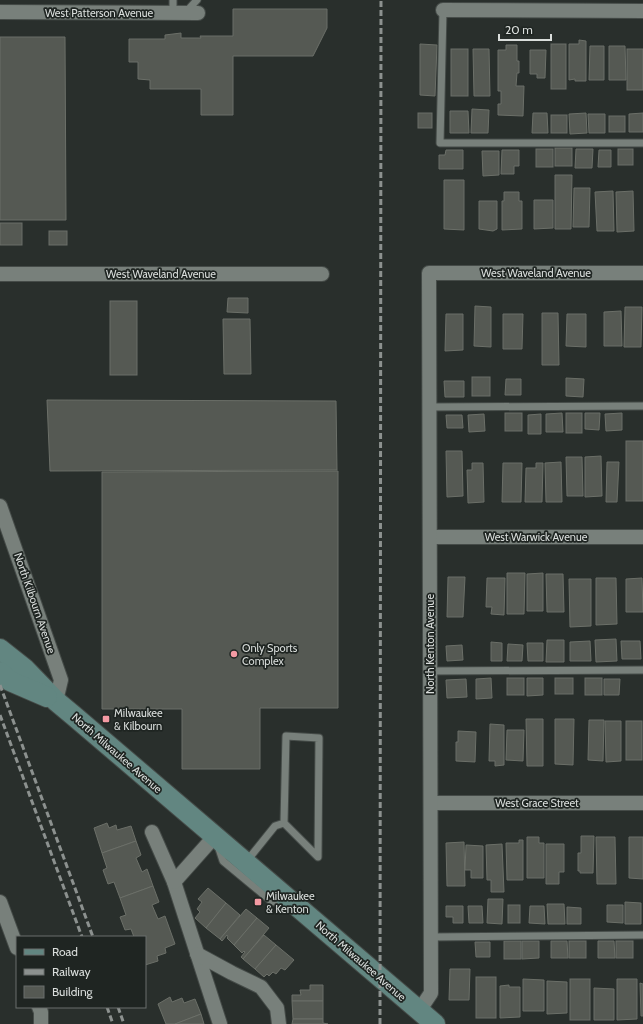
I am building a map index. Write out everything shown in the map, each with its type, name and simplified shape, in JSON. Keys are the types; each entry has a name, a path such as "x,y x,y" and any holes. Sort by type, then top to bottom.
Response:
{"main road":[{"name":"North Milwaukee Avenue","path":"0,649 24,668 56,701 435,1024"},
{"name":"North Milwaukee Avenue","path":"0,672 10,681 56,701"}],"street":[{"name":"West Patterson Avenue","path":"0,12 185,8"},
{"path":"443,10 503,8 643,10"},
{"name":"West Waveland Avenue","path":"429,273 643,273"},
{"name":"North Kenton Avenue","path":"419,1011 431,993 429,273"},
{"name":"West Waveland Avenue","path":"0,274 322,274"},
{"name":"North Kilbourn Avenue","path":"0,506 61,680 56,701"},
{"name":"West Warwick Avenue","path":"430,537 643,537"},
{"name":"West Grace Street","path":"431,803 643,803"},
{"path":"152,832 174,882 220,1024"},
{"path":"174,882 214,836"},
{"path":"0,902 16,945"},
{"path":"197,954 261,987 277,1008 279,1024"},
{"path":"39,1008 41,1024"}],"lane":[{"path":"443,10 440,143 643,143"},
{"path":"430,407 643,406"},
{"path":"430,671 643,670"},
{"path":"286,736 319,738 318,856 284,823 286,736"},
{"path":"246,862 275,826 284,823"},
{"path":"214,836 223,861 270,900 305,914"},
{"path":"431,937 643,935"}],"building":[{"path":"233,9 327,9 327,28 313,56 233,56 233,115 201,115 201,89 150,89 150,80 138,79 138,62 129,62 129,39 165,39 165,35 181,33 181,38 201,38 200,36 233,36"},
{"path":"0,37 65,37 66,220 0,220"},
{"path":"579,40 586,41 586,81 575,81 575,79 569,80 569,44 579,44"},
{"path":"420,44 437,45 435,96 420,95"},
{"path":"551,44 566,44 566,89 551,89"},
{"path":"506,45 517,45 519,73 517,73 516,86 524,86 523,116 498,115 498,104 501,104 501,91 498,91 498,50 506,50"},
{"path":"590,46 604,46 604,80 589,80"},
{"path":"609,46 625,46 626,80 609,80"},
{"path":"451,49 468,49 468,96 451,96"},
{"path":"473,49 489,49 490,96 474,96"},
{"path":"627,49 643,49 643,90 627,90"},
{"path":"530,50 546,50 545,78 537,78 537,74 530,74"},
{"path":"472,109 489,110 488,133 471,133"},
{"path":"450,111 468,111 469,133 450,133"},
{"path":"418,113 432,113 432,128 418,128"},
{"path":"533,113 547,113 548,133 532,133"},
{"path":"586,113 587,133 570,134 569,114"},
{"path":"643,113 643,132 629,132 629,114"},
{"path":"588,114 605,114 605,133 589,133"},
{"path":"551,115 567,115 567,133 551,133"},
{"path":"609,116 625,116 625,132 609,132"},
{"path":"555,148 572,148 572,166 555,166"},
{"path":"536,149 553,149 553,167 536,167"},
{"path":"576,149 593,149 592,168 575,168"},
{"path":"618,149 633,149 633,165 618,165"},
{"path":"446,150 463,150 463,169 439,169 439,155 445,155"},
{"path":"502,150 519,150 519,166 514,166 514,174 501,174"},
{"path":"599,150 611,150 611,167 598,167"},
{"path":"482,151 499,151 499,175 483,176"},
{"path":"555,175 572,175 571,229 555,229"},
{"path":"444,180 464,180 464,230 444,229"},
{"path":"574,188 590,188 589,227 573,227"},
{"path":"613,191 614,231 597,231 595,192"},
{"path":"633,191 634,231 617,232 616,192"},
{"path":"504,192 519,192 519,201 522,201 522,229 502,230 502,201 504,201"},
{"path":"534,200 553,200 553,228 534,229"},
{"path":"479,201 497,201 497,229 493,231 479,229"},
{"path":"0,223 22,223 22,245 0,245"},
{"path":"49,231 67,231 67,245 49,245"},
{"path":"228,298 248,298 248,313 227,312"},
{"path":"110,301 137,301 137,375 110,375"},
{"path":"475,306 491,307 491,347 474,346"},
{"path":"625,307 642,307 641,347 624,347"},
{"path":"621,311 622,346 604,346 604,312"},
{"path":"542,313 558,313 559,365 542,365"},
{"path":"446,314 463,314 463,350 445,351"},
{"path":"503,314 523,314 522,349 503,349"},
{"path":"567,314 586,314 586,347 566,346"},
{"path":"223,319 250,319 251,374 224,374"},
{"path":"472,377 490,377 490,396 472,396"},
{"path":"566,378 584,379 583,397 566,396"},
{"path":"506,379 521,379 521,395 505,395"},
{"path":"444,381 464,381 464,397 445,397"},
{"path":"47,400 336,401 337,470 50,471"},
{"path":"505,413 522,413 522,431 505,431"},
{"path":"562,413 563,432 546,432 546,414"},
{"path":"566,413 582,413 582,433 566,433"},
{"path":"585,413 600,413 599,430 585,429"},
{"path":"622,413 622,430 606,431 605,414"},
{"path":"484,414 485,431 469,432 468,415"},
{"path":"541,414 541,434 528,434 528,415"},
{"path":"446,415 462,415 463,428 447,428"},
{"path":"626,441 643,441 643,501 626,501"},
{"path":"446,451 462,451 463,496 447,497"},
{"path":"601,456 602,496 585,497 585,457"},
{"path":"566,457 582,457 583,496 567,496"},
{"path":"561,462 562,502 546,502 545,463"},
{"path":"607,462 619,462 617,502 606,502"},
{"path":"472,463 483,463 484,502 468,503 467,470 472,470"},
{"path":"503,463 522,463 521,502 502,502"},
{"path":"536,463 543,463 542,502 525,502 526,468 536,468"},
{"path":"338,471 338,708 260,708 260,769 182,769 182,709 102,709 102,472"},
{"path":"507,573 525,573 524,614 507,614"},
{"path":"543,573 543,611 527,611 527,574"},
{"path":"546,574 563,574 564,612 547,612"},
{"path":"448,577 465,577 463,617 447,617"},
{"path":"487,578 505,578 504,615 491,614 492,607 486,607"},
{"path":"596,578 616,578 617,624 596,625"},
{"path":"642,578 643,612 626,612 626,579"},
{"path":"569,579 591,579 591,626 570,627"},
{"path":"616,639 617,661 596,662 595,640"},
{"path":"547,640 564,640 564,662 546,662"},
{"path":"590,641 591,661 570,661 570,642"},
{"path":"621,641 640,641 641,659 622,659"},
{"path":"491,642 502,643 502,661 491,661"},
{"path":"527,643 543,643 543,661 528,661"},
{"path":"508,644 523,645 522,661 507,661"},
{"path":"462,645 463,660 447,661 446,646"},
{"path":"491,678 492,698 476,699 476,679"},
{"path":"507,678 524,678 524,695 507,695"},
{"path":"527,678 543,678 543,695 527,696"},
{"path":"555,678 573,678 573,694 555,694"},
{"path":"585,678 602,678 602,695 585,695"},
{"path":"466,679 467,697 447,698 446,680"},
{"path":"604,679 620,679 619,695 604,695"},
{"path":"526,719 543,719 543,766 527,766"},
{"path":"555,719 574,719 573,765 555,764"},
{"path":"589,720 604,720 603,761 588,760"},
{"path":"605,721 621,721 621,761 606,762"},
{"path":"626,721 642,721 642,760 626,760"},
{"path":"490,724 504,725 504,765 495,766 495,761 489,761"},
{"path":"507,730 524,730 523,761 506,760"},
{"path":"458,731 476,732 475,762 456,761 456,742 458,742"},
{"path":"107,823 109,828 116,825 117,830 131,826 136,841 102,853 94,828"},
{"path":"581,836 594,836 593,873 580,873 580,871 578,871 578,853 581,853"},
{"path":"527,837 539,837 539,843 544,843 544,878 527,878"},
{"path":"596,837 615,837 616,884 597,884"},
{"path":"629,837 643,837 643,879 629,878"},
{"path":"519,840 523,840 523,880 507,880 506,843 519,843"},
{"path":"136,841 141,855 136,858 142,872 147,869 153,886 120,898 114,882 108,884 103,870 107,868 102,853"},
{"path":"464,842 465,886 447,886 446,843"},
{"path":"502,844 504,892 491,892 491,880 487,880 486,845"},
{"path":"546,844 564,844 564,872 559,872 559,884 546,884"},
{"path":"466,845 483,846 483,878 471,878 471,870 465,870"},
{"path":"153,886 159,902 152,905 158,919 165,916 175,944 165,948 166,953 157,956 158,961 146,965 146,936 134,936 131,929 125,930 120,917 126,915 120,898"},
{"path":"208,888 226,903 206,928 195,918 200,912 197,909 202,902 198,899"},
{"path":"488,899 503,899 502,924 487,923"},
{"path":"625,902 641,903 641,924 625,924"},
{"path":"226,903 240,915 220,939 206,928"},
{"path":"547,904 564,904 565,924 548,924"},
{"path":"508,905 520,905 520,923 508,923"},
{"path":"607,905 623,905 623,923 607,922"},
{"path":"446,906 463,906 463,923 453,923 453,917 446,917"},
{"path":"468,906 482,906 483,923 469,923"},
{"path":"530,906 544,906 545,924 529,923"},
{"path":"567,907 581,908 581,924 567,924"},
{"path":"246,909 257,918 234,945 227,938 227,935 222,941 220,939"},
{"path":"257,918 269,928 243,959 241,957 245,952 244,951 242,953 234,945"},
{"path":"264,935 276,945 255,969 243,959"},
{"path":"504,941 521,941 521,959 504,959"},
{"path":"522,941 539,941 539,958 522,959"},
{"path":"551,941 567,941 568,958 551,958"},
{"path":"569,941 586,941 586,958 569,958"},
{"path":"598,941 614,941 615,958 598,958"},
{"path":"616,941 633,941 633,958 616,958"},
{"path":"475,942 490,942 490,957 476,957"},
{"path":"276,945 294,960 285,970 281,968 276,974 273,972 269,976 267,974 264,977 255,969"},
{"path":"450,969 470,969 469,1000 449,1000"},
{"path":"476,977 496,977 496,1018 476,1018"},
{"path":"523,979 544,980 544,1011 523,1011"},
{"path":"570,979 590,979 590,1020 570,1020"},
{"path":"617,979 637,979 637,1019 617,1020"},
{"path":"547,981 567,982 567,1013 547,1014"},
{"path":"640,983 643,984 643,1016 641,1016"},
{"path":"310,985 323,985 323,1001 292,1001 292,995 301,995 300,990 310,990"},
{"path":"509,985 509,987 520,987 520,1017 500,1018 500,986"},
{"path":"594,988 614,989 614,1020 594,1020"},
{"path":"170,997 172,1002 182,998 184,1003 195,999 201,1014 175,1024 166,1024 158,1004"},
{"path":"292,1001 323,1001 323,1019 293,1019"},
{"path":"201,1014 204,1024 175,1024"},
{"path":"293,1019 323,1019 323,1023 328,1024 292,1024"}],"railway":[{"path":"380,1024 381,0"},
{"path":"0,685 93,936"},
{"path":"0,715 82,936"},
{"path":"107,1008 113,1024"},
{"path":"118,1008 124,1024"}],"place":[{"name":"Only Sports Complex","path":"234,654"},
{"name":"Milwaukee & Kilbourn","path":"106,719"},
{"name":"Milwaukee & Kenton","path":"258,902"}]}
